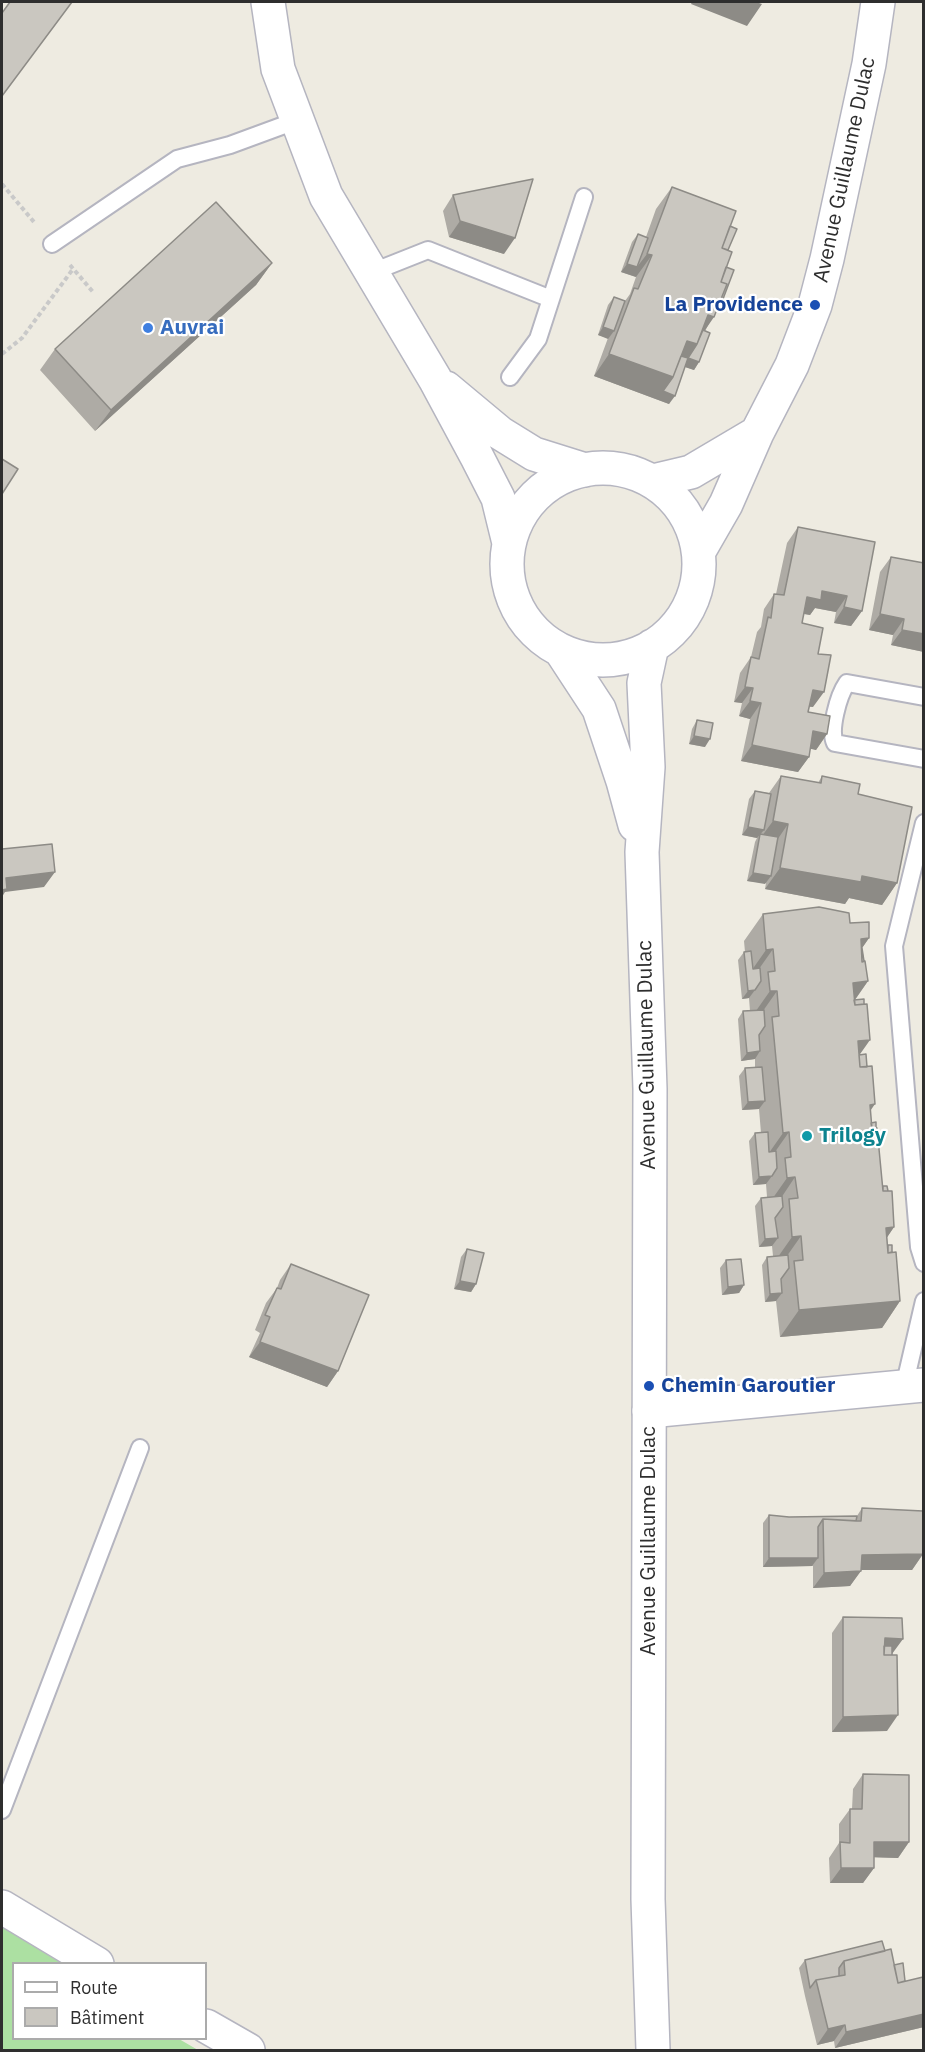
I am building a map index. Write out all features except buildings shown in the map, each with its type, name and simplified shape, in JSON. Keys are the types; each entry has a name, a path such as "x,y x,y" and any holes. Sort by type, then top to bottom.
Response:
{"main road":[{"path":"268,2 278,69 326,196 435,379 498,498 509,543 508,576 517,606 535,632 561,651 584,658 608,660 630,656 652,646 674,629 690,606 698,579 699,551 691,523 675,499 653,481 631,472 608,468 585,470 559,479 536,495 519,518 509,543"},
{"name":"Avenue Guillaume Dulac","path":"699,551 726,504 757,433 792,365 818,293 869,64 878,2"},
{"path":"435,379 500,433 534,454 585,470"},
{"path":"653,481 691,472 757,433"},
{"path":"642,852 648,767 644,683 652,646"},
{"path":"561,651 599,709 623,781 642,852"},
{"name":"Avenue Guillaume Dulac","path":"642,852 650,1089 648,1899 654,2050"},
{"path":"649,1411 914,1386"},
{"path":"2,1907 94,1962"},
{"path":"207,2027 248,2050"}],"lane":[{"path":"52,243 177,159 230,145 298,120"},
{"path":"510,377 538,339 584,197"},
{"path":"370,273 428,250 551,299"},
{"path":"924,697 847,683 841,692 832,735 836,743 924,759"},
{"path":"924,823 894,946 919,1247 924,1263"},
{"path":"914,1386 924,1301"},
{"path":"2,1810 140,1448"}],"path":[{"path":"2,354 22,338 73,268"}],"green space":[{"path":"2,1926 59,1962 12,1962 12,2040 181,2040 198,2050 2,2050"}],"place":[{"name":"La Providence","path":"815,305"},
{"name":"Auvrai","path":"148,328"},
{"name":"Trilogy","path":"807,1136"},
{"name":"Chemin Garoutier","path":"649,1386"}]}
